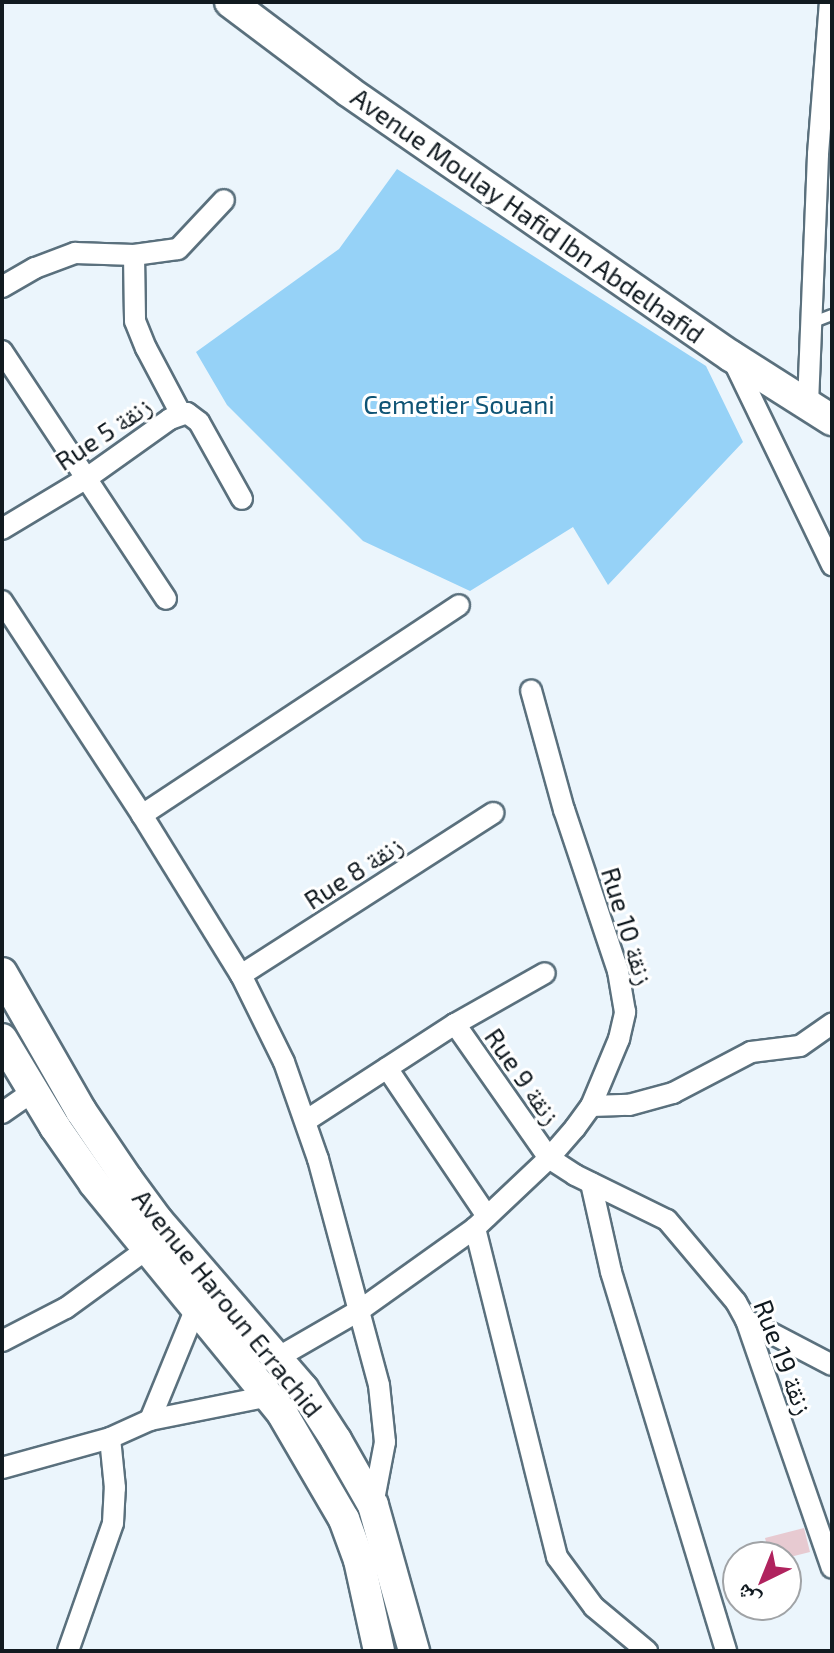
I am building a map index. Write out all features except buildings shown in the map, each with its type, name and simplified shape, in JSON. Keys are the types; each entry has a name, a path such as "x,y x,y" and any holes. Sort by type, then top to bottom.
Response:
{"main road":[{"name":"Avenue Moulay Hafid Ibn Abdelhafid","path":"230,2 348,91 731,356 820,412"},
{"name":"Avenue Haroun Errachid","path":"2,973 81,1111 127,1179 158,1221 303,1389 373,1505 414,1651"},
{"name":"Avenue Haroun Errachid","path":"2,1039 94,1183 282,1413 344,1519 359,1560 379,1651"}],"street":[{"path":"820,412 810,323 825,152 830,2"},
{"path":"2,287 35,268 75,253 134,255 178,249 224,200"},
{"path":"134,255 135,321 181,414"},
{"path":"2,351 25,391 87,478 166,599"},
{"path":"731,356 832,565"},
{"name":"Rue 5 زنقة","path":"2,529 87,478 181,414 190,413 199,422 242,499"},
{"path":"2,601 142,815 241,975 264,1017 307,1120 360,1310 384,1416 383,1461 373,1505"},
{"path":"142,815 459,605"},
{"name":"Rue 10 زنقة","path":"277,1358 360,1310 481,1222 549,1158 591,1106 622,1029 625,1001 618,971 564,810 531,690"},
{"name":"Rue 8 زنقة","path":"241,975 493,813"},
{"path":"307,1120 455,1024 545,973"},
{"name":"Rue 9 زنقة","path":"455,1024 549,1158"},
{"path":"591,1106 629,1105 673,1093 751,1052 800,1046 832,1024"},
{"path":"387,1068 481,1222 557,1557 594,1607 647,1651"},
{"path":"2,1113 33,1091"},
{"name":"Rue 19 زنقة","path":"549,1158 591,1183 651,1209 673,1225 728,1291 746,1320 832,1568"},
{"path":"591,1183 615,1286 726,1651"},
{"path":"2,1341 66,1308 147,1249"},
{"path":"150,1420 196,1308"},
{"path":"746,1320 832,1365"},
{"path":"2,1468 110,1438 150,1420 269,1396"},
{"path":"68,1651 113,1523 115,1488 110,1438"}],"lane":[{"path":"810,323 832,315"}],"green space":[{"name":"Cemetier Souani","path":"397,169 706,366 743,442 608,585 573,527 470,591 363,541 227,405 196,352 339,249"}]}
